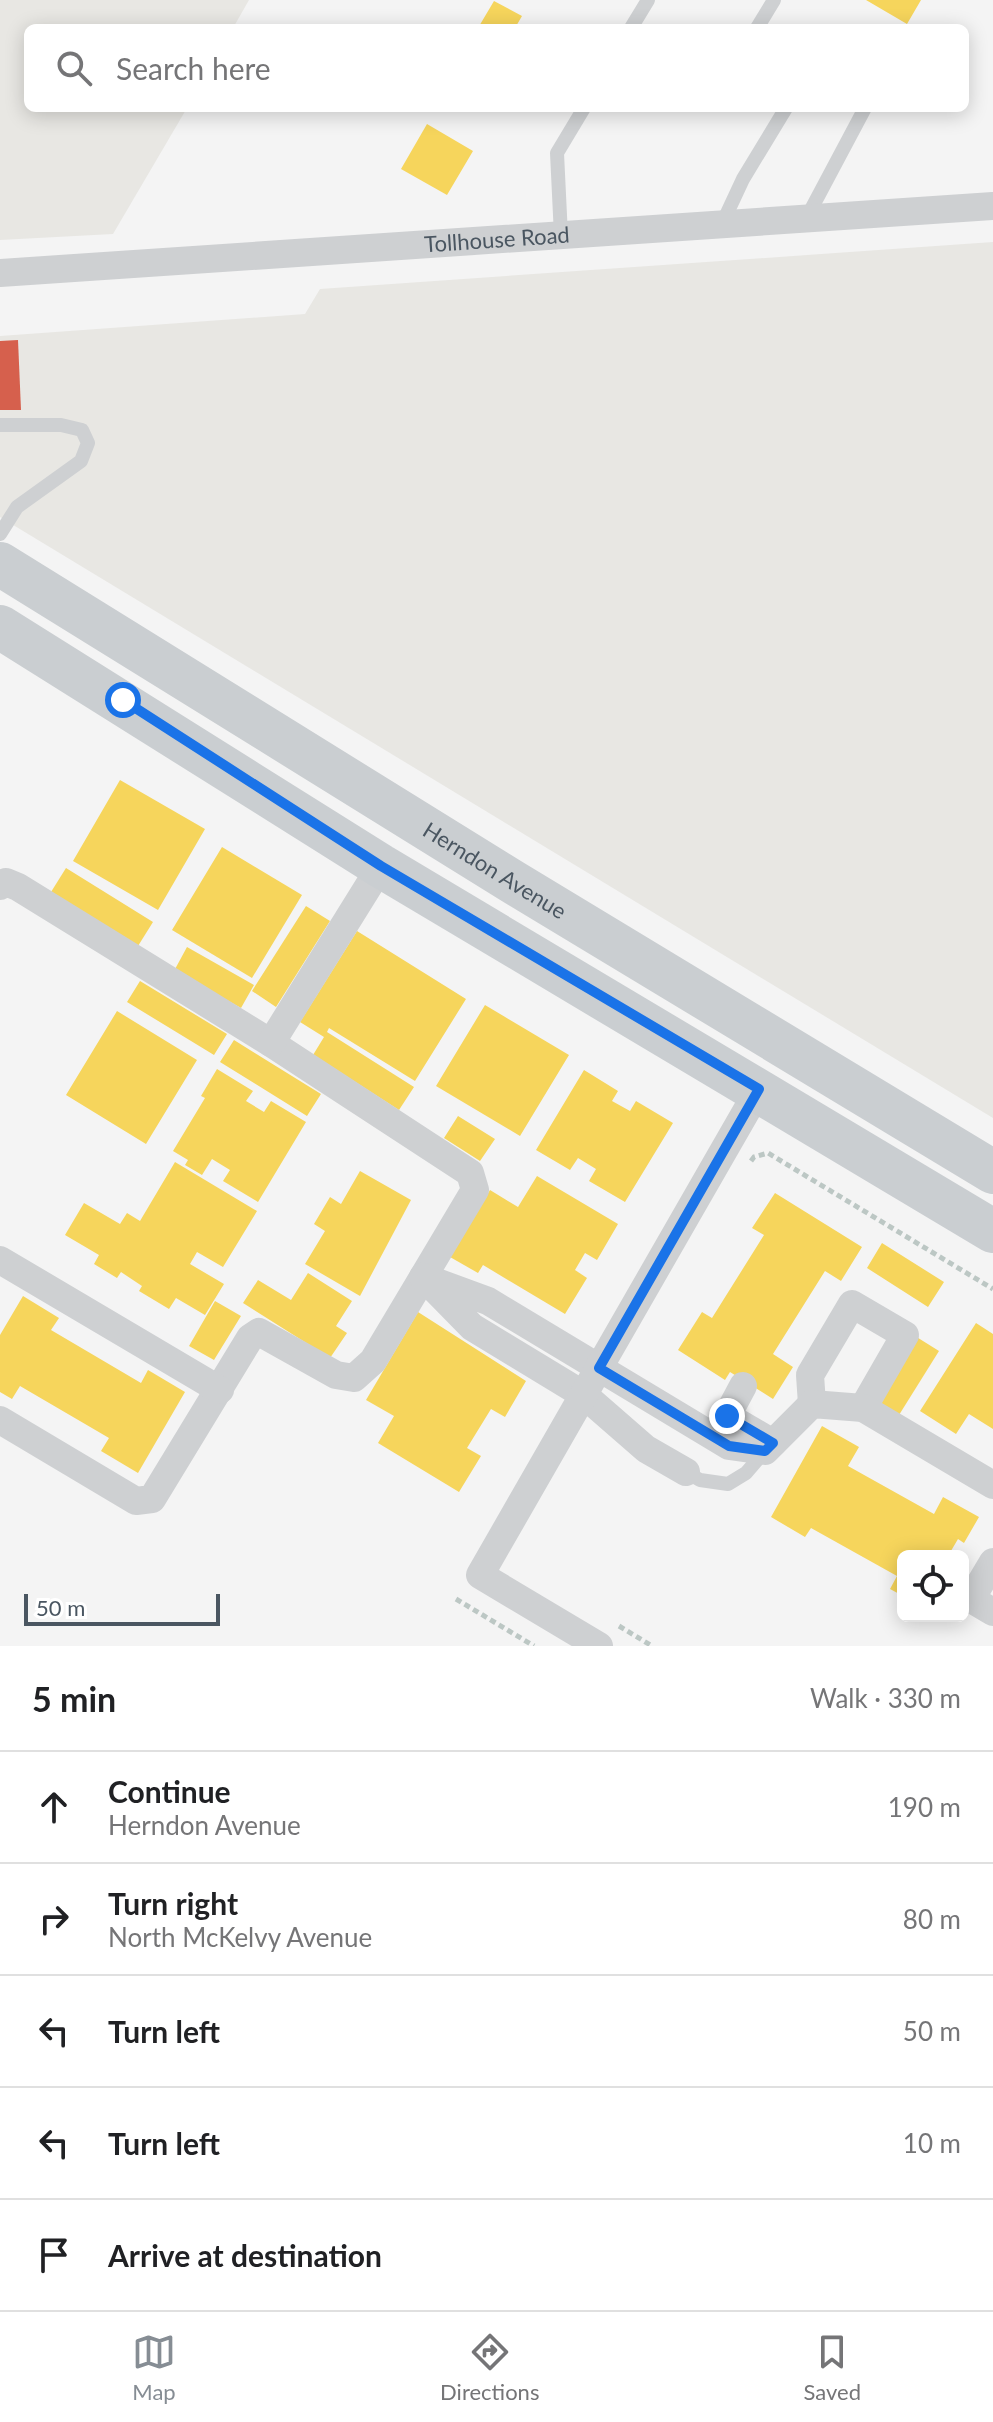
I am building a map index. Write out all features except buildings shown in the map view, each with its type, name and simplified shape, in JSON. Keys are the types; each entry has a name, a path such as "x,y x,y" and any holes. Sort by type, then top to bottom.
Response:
{"main road":[{"name":"Herndon Avenue","path":"0,564 777,1043 993,1172"},
{"path":"0,627 123,700 381,866 993,1231"},
{"path":"381,866 575,948 745,1052 770,1051 777,1043"},
{"path":"759,1089 784,1081 798,1084 993,1195"}],"street":[{"name":"Tollhouse Road","path":"0,273 993,206"},
{"path":"271,1043 381,866"},
{"path":"0,886 6,882 18,887 271,1043 470,1173 475,1190 373,1361 354,1378 336,1375 259,1332 250,1338 152,1499 136,1501 0,1420"},
{"path":"599,1646 480,1575 759,1089"},
{"path":"0,1260 220,1390"},
{"path":"423,1277 488,1301 729,1446 769,1447 812,1404 810,1375 852,1304 905,1335 863,1408"},
{"path":"423,1277 472,1327 584,1395 646,1449 686,1472"},
{"path":"743,1386 727,1416 769,1447"},
{"path":"812,1404 863,1408 993,1485"},
{"path":"993,1562 971,1599 993,1612"}],"lane":[{"path":"633,24 648,0"},
{"path":"759,24 774,0"},
{"path":"561,236 557,153 582,112"},
{"path":"722,225 743,179 784,112"},
{"path":"806,219 863,112"},
{"path":"0,425 61,425 82,430 88,443 81,461 17,507 0,534"},
{"path":"686,1472 700,1480 728,1484 746,1473 769,1447"}],"path":[{"path":"747,1170 754,1157 768,1153 993,1289"},
{"path":"456,1599 534,1646"}],"shaded area":[{"path":"0,0 249,0 235,24 24,24 24,112 185,112 113,234 0,240"},
{"path":"993,242 993,1118 0,517 0,336 305,314 320,289"}],"route":[{"path":"123,700 381,866 759,1089 599,1368 729,1446 765,1451 773,1443 727,1416"}]}
